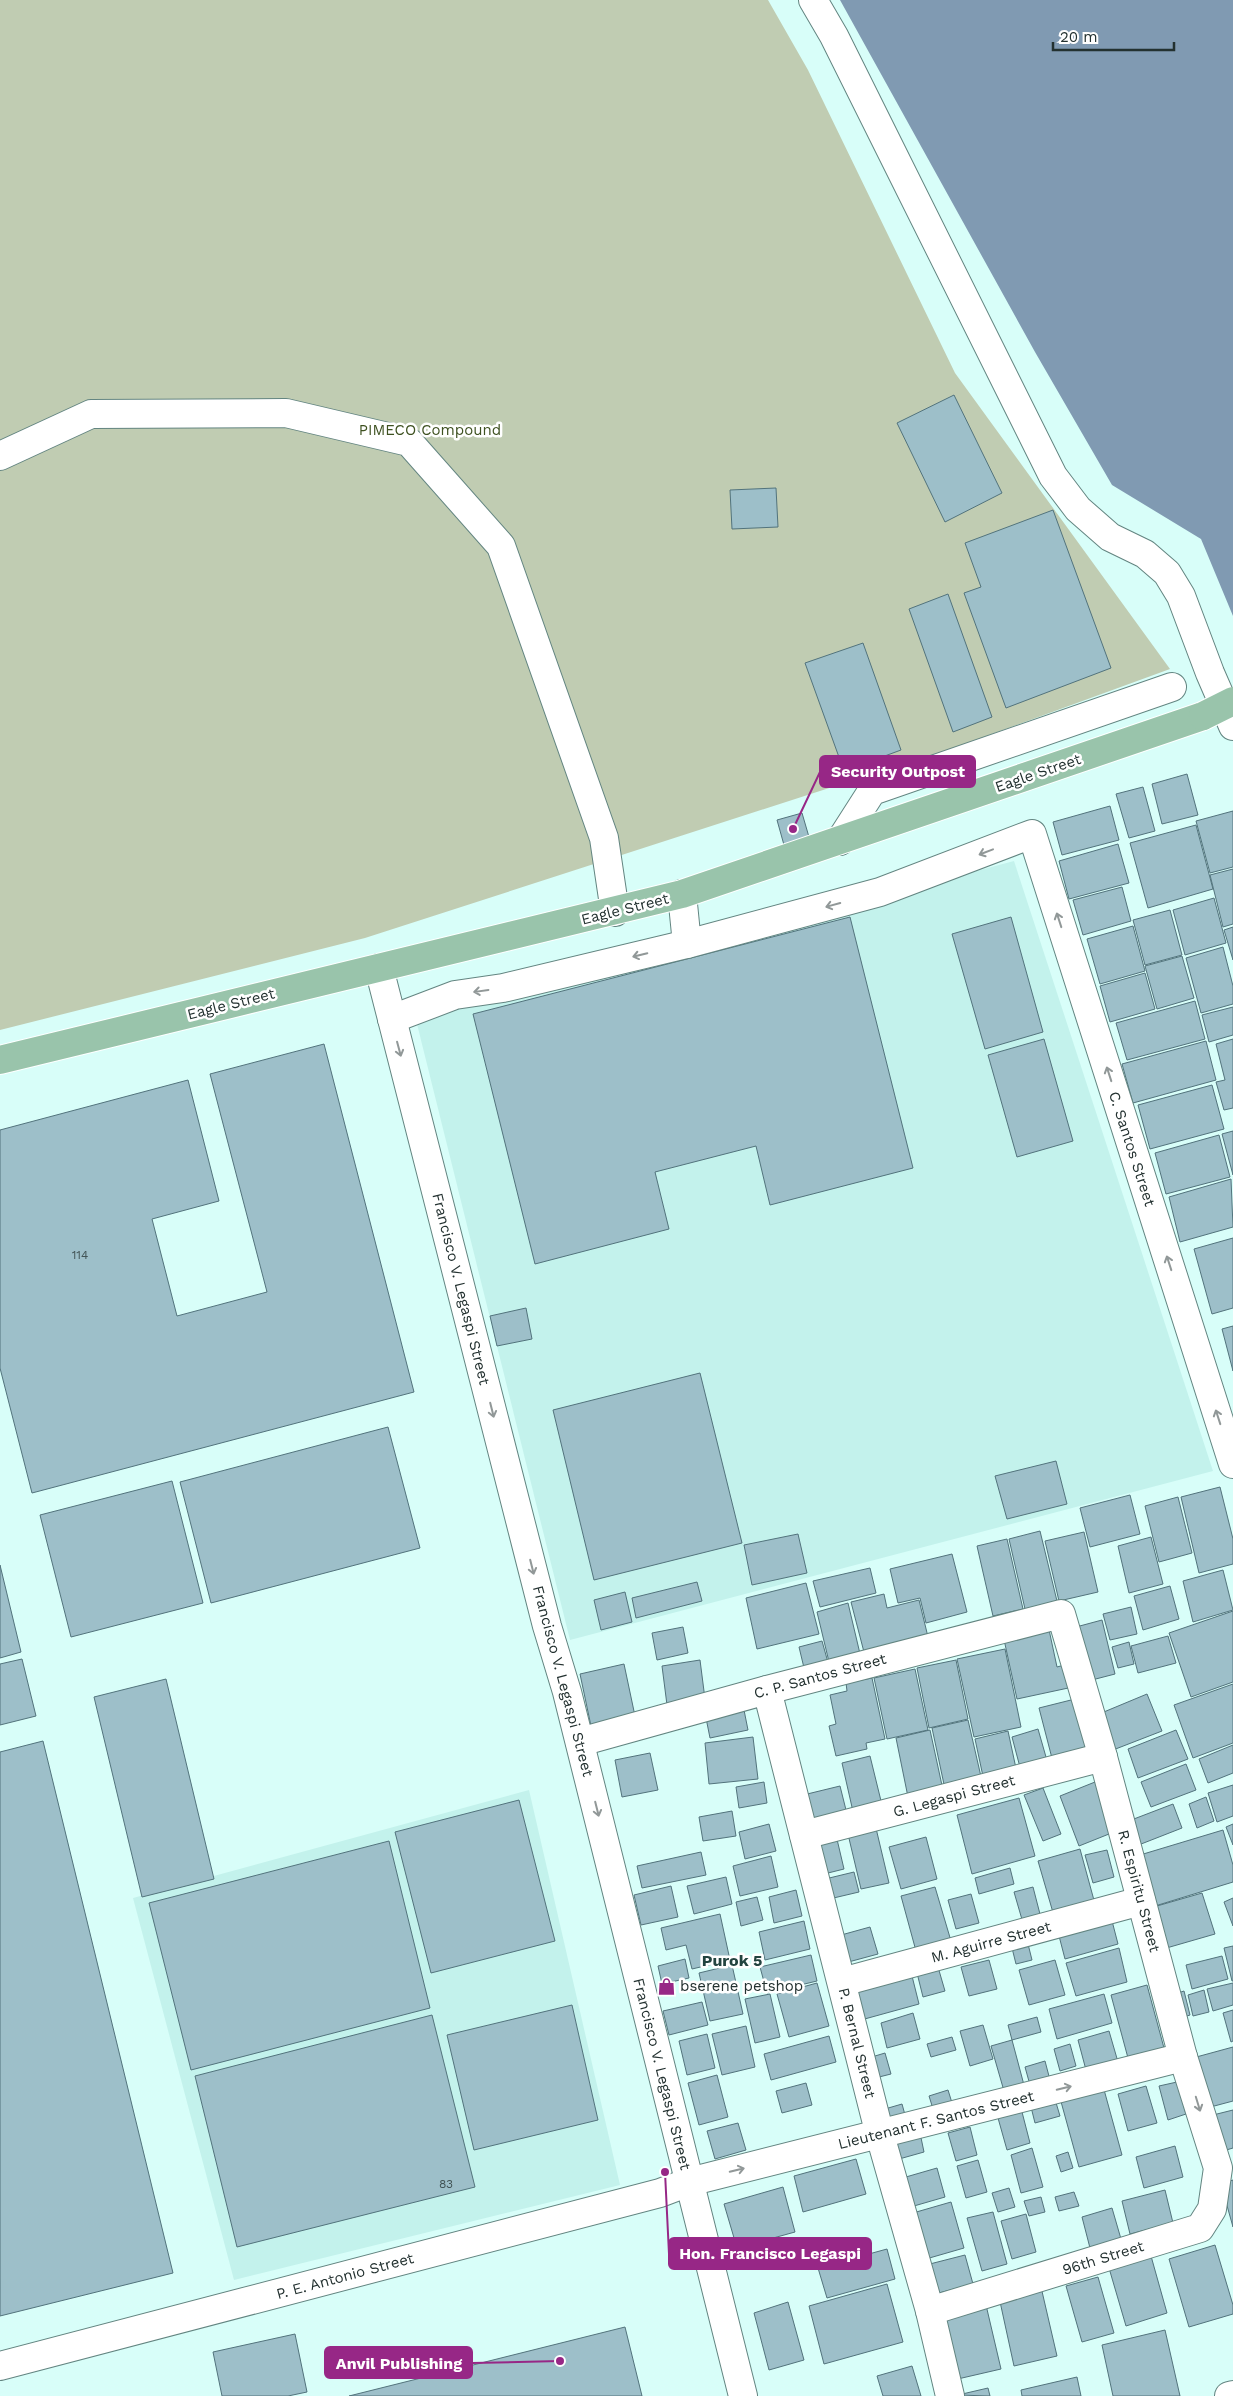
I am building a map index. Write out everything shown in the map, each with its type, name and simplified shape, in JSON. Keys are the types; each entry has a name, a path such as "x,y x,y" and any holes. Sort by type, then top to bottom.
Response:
{"main road":[{"name":"Eagle Street","path":"0,1060 615,912 682,894 1202,716 1233,701"}],"street":[{"path":"813,0 842,54 1053,476 1078,510 1110,537 1145,554 1167,573 1181,596 1210,674 1233,726"},
{"path":"0,456 91,414 286,413 410,442 500,546 604,838 615,912"},
{"path":"840,841 872,791 1172,687"},
{"name":"C. Santos Street","path":"687,944 880,892 1032,834 1233,1464"},
{"path":"392,1019 455,995 503,988 687,944 682,894"},
{"name":"Francisco V. Legaspi Street","path":"379,968 547,1626 580,1742 743,2396"},
{"name":"C. P. Santos Street","path":"580,1742 767,1690 1061,1614"},
{"name":"R. Espiritu Street","path":"1061,1614 1103,1757 1183,2057 1225,2165"},
{"name":"P. Bernal Street","path":"767,1690 880,2135 930,2310 950,2396"},
{"name":"G. Legaspi Street","path":"804,1835 1103,1757"},
{"name":"M. Aguirre Street","path":"842,1982 1141,1901"},
{"name":"Lieutenant F. Santos Street","path":"689,2182 1183,2057"},
{"name":"96th Street","path":"930,2310 1200,2228 1212,2209 1225,2165"},
{"name":"P. E. Antonio Street","path":"0,2366 660,2192 689,2182"},
{"path":"1229,2396 1233,2395"}],"shaded area":[{"path":"840,0 1233,0 1233,616 1201,539 1112,485 1035,352"},
{"path":"1014,861 1213,1471 570,1640 416,1020"},
{"path":"529,1790 620,2185 234,2280 133,1898"}],"green space":[{"name":"PIMECO Compound","path":"0,0 768,0 808,70 955,373 1170,669 956,747 365,938 0,1030"}],"building":[{"path":"954,395 1002,493 945,522 897,423"},
{"path":"776,488 778,527 732,529 730,490"},
{"path":"1053,510 1111,668 1006,708 964,593 981,587 965,543"},
{"path":"948,594 992,717 953,732 909,609"},
{"path":"863,643 901,750 844,771 805,663"},
{"path":"1187,774 1198,815 1162,824 1152,784"},
{"path":"1143,787 1155,831 1129,838 1116,794"},
{"path":"1110,806 1119,840 1062,855 1053,822"},
{"path":"1233,811 1233,867 1210,873 1196,821"},
{"path":"802,813 809,837 784,845 777,820"},
{"path":"1196,825 1213,889 1148,908 1130,843"},
{"path":"1118,844 1129,883 1069,899 1059,861"},
{"path":"1233,869 1233,924 1223,927 1210,875"},
{"path":"1122,887 1131,921 1083,935 1073,900"},
{"path":"1214,898 1226,943 1185,955 1173,910"},
{"path":"1170,910 1182,955 1145,965 1133,920"},
{"path":"850,917 913,1168 770,1205 756,1146 655,1172 669,1229 535,1264 473,1014"},
{"path":"1011,917 1043,1032 985,1049 952,934"},
{"path":"1133,926 1145,971 1100,984 1087,939"},
{"path":"1233,927 1233,960 1224,930"},
{"path":"1223,947 1233,986 1233,1004 1201,1013 1186,958"},
{"path":"1182,956 1194,998 1157,1009 1145,966"},
{"path":"1145,973 1155,1009 1110,1022 1100,986"},
{"path":"1195,1001 1205,1039 1127,1060 1116,1023"},
{"path":"1233,1007 1233,1035 1209,1042 1202,1015"},
{"path":"1044,1039 1073,1141 1017,1157 988,1055"},
{"path":"1233,1039 1233,1108 1224,1110 1216,1082 1225,1080 1216,1044"},
{"path":"1206,1041 1216,1080 1133,1103 1122,1064"},
{"path":"324,1044 414,1392 32,1493 0,1368 0,1130 188,1080 219,1201 152,1219 177,1316 267,1292 210,1074"},
{"path":"1212,1085 1224,1129 1150,1149 1138,1105"},
{"path":"1233,1131 1233,1175 1222,1134"},
{"path":"1219,1135 1230,1177 1166,1194 1155,1153"},
{"path":"1231,1179 1233,1227 1180,1242 1169,1197"},
{"path":"1233,1238 1233,1308 1212,1314 1194,1249"},
{"path":"526,1308 532,1339 497,1346 490,1316"},
{"path":"1233,1326 1233,1371 1222,1329"},
{"path":"700,1373 742,1543 594,1580 553,1410"},
{"path":"388,1427 420,1548 211,1603 180,1482"},
{"path":"1056,1461 1067,1504 1007,1519 995,1476"},
{"path":"172,1481 203,1603 71,1637 40,1515"},
{"path":"1220,1487 1233,1539 1233,1564 1199,1573 1181,1497"},
{"path":"1130,1495 1140,1534 1090,1547 1080,1508"},
{"path":"1178,1497 1192,1553 1159,1562 1145,1506"},
{"path":"1040,1531 1057,1601 1025,1609 1009,1539"},
{"path":"1084,1532 1098,1592 1059,1601 1045,1541"},
{"path":"798,1534 807,1573 752,1585 744,1545"},
{"path":"1151,1537 1163,1584 1129,1593 1118,1546"},
{"path":"1007,1539 1023,1609 993,1616 977,1546"},
{"path":"952,1554 967,1612 926,1623 920,1598 898,1603 890,1569"},
{"path":"0,1565 21,1652 0,1658"},
{"path":"870,1568 876,1593 820,1607 813,1581"},
{"path":"1223,1570 1233,1610 1193,1622 1183,1581"},
{"path":"697,1582 702,1601 636,1618 632,1598"},
{"path":"806,1583 819,1634 757,1649 746,1598"},
{"path":"1170,1586 1179,1619 1143,1630 1134,1596"},
{"path":"625,1592 632,1622 601,1630 594,1600"},
{"path":"884,1594 887,1608 919,1600 929,1641 865,1656 851,1602"},
{"path":"848,1603 861,1658 830,1666 817,1612"},
{"path":"1131,1607 1137,1634 1110,1640 1103,1614"},
{"path":"1233,1611 1233,1682 1191,1697 1169,1633"},
{"path":"1102,1620 1115,1674 1088,1681 1076,1627"},
{"path":"1048,1625 1057,1667 1068,1664 1073,1687 1017,1699 1003,1635"},
{"path":"683,1627 688,1653 657,1660 652,1633"},
{"path":"1168,1636 1176,1663 1138,1673 1131,1646"},
{"path":"822,1641 829,1666 805,1672 799,1647"},
{"path":"1129,1642 1134,1664 1118,1668 1112,1647"},
{"path":"1005,1649 1021,1727 974,1737 957,1659"},
{"path":"22,1659 36,1716 0,1725 0,1664"},
{"path":"700,1660 705,1699 667,1705 662,1666"},
{"path":"956,1660 968,1719 929,1728 917,1668"},
{"path":"624,1664 635,1716 591,1726 580,1674"},
{"path":"915,1669 928,1730 887,1739 874,1678"},
{"path":"872,1678 885,1739 866,1743 867,1749 836,1756 829,1726 836,1724 830,1695 847,1691 846,1683"},
{"path":"166,1679 214,1879 142,1897 94,1697"},
{"path":"1233,1684 1233,1743 1193,1758 1174,1705"},
{"path":"1147,1694 1162,1731 1113,1750 1099,1714"},
{"path":"1075,1699 1090,1756 1054,1766 1039,1708"},
{"path":"743,1705 748,1730 710,1738 705,1713"},
{"path":"968,1720 982,1781 945,1789 932,1728"},
{"path":"1038,1729 1048,1764 1021,1771 1012,1737"},
{"path":"930,1730 943,1790 908,1797 896,1738"},
{"path":"1176,1730 1188,1759 1138,1778 1128,1749"},
{"path":"1008,1731 1017,1773 984,1781 975,1739"},
{"path":"753,1737 758,1779 709,1784 705,1743"},
{"path":"43,1741 173,2273 0,2316 0,1752"},
{"path":"1233,1745 1233,1773 1208,1783 1199,1759"},
{"path":"650,1753 658,1790 622,1797 615,1760"},
{"path":"870,1756 883,1809 854,1816 842,1763"},
{"path":"1186,1764 1196,1790 1151,1807 1141,1782"},
{"path":"764,1782 767,1803 739,1808 736,1787"},
{"path":"1095,1782 1114,1832 1079,1846 1060,1796"},
{"path":"1233,1785 1233,1816 1217,1822 1208,1793"},
{"path":"840,1786 847,1814 805,1824 799,1796"},
{"path":"1043,1788 1061,1834 1043,1841 1024,1795"},
{"path":"1206,1797 1214,1821 1197,1828 1189,1804"},
{"path":"1019,1798 1035,1856 972,1874 957,1815"},
{"path":"519,1800 555,1941 431,1973 395,1832"},
{"path":"1173,1804 1182,1828 1136,1846 1126,1822"},
{"path":"732,1811 736,1836 703,1841 699,1817"},
{"path":"769,1824 776,1851 745,1859 739,1832"},
{"path":"875,1824 889,1883 861,1889 847,1830"},
{"path":"1233,1824 1233,1845 1226,1827"},
{"path":"1223,1830 1233,1865 1233,1882 1155,1906 1140,1855"},
{"path":"836,1835 844,1869 820,1875 811,1841"},
{"path":"926,1837 937,1879 901,1889 889,1847"},
{"path":"389,1841 430,2008 191,2070 149,1903"},
{"path":"1080,1849 1095,1904 1054,1916 1038,1861"},
{"path":"1107,1850 1114,1877 1093,1883 1085,1855"},
{"path":"701,1852 706,1875 642,1888 637,1866"},
{"path":"771,1856 778,1887 740,1896 733,1866"},
{"path":"1010,1868 1014,1884 979,1894 975,1878"},
{"path":"854,1872 859,1892 825,1900 821,1880"},
{"path":"726,1877 732,1904 694,1914 687,1886"},
{"path":"671,1886 678,1917 641,1925 634,1895"},
{"path":"935,1887 951,1941 916,1951 901,1896"},
{"path":"1033,1887 1041,1918 1023,1923 1014,1892"},
{"path":"796,1890 802,1916 774,1923 769,1897"},
{"path":"1202,1893 1215,1934 1163,1949 1150,1908"},
{"path":"971,1894 979,1923 956,1929 948,1900"},
{"path":"757,1897 763,1920 741,1926 736,1902"},
{"path":"1233,1898 1233,1926 1224,1902"},
{"path":"720,1914 730,1960 692,1969 686,1945 666,1950 661,1928"},
{"path":"1111,1917 1118,1944 1065,1959 1058,1932"},
{"path":"804,1921 810,1949 765,1960 759,1932"},
{"path":"870,1927 878,1954 841,1964 834,1937"},
{"path":"1028,1944 1032,1960 1016,1964 1012,1948"},
{"path":"1233,1946 1233,1981 1232,1981 1224,1948"},
{"path":"1119,1948 1127,1982 1076,1996 1066,1963"},
{"path":"811,1955 817,1981 767,1993 760,1967"},
{"path":"1222,1956 1228,1979 1192,1989 1186,1965"},
{"path":"685,1959 689,1978 662,1984 658,1966"},
{"path":"989,1960 997,1989 969,1996 961,1967"},
{"path":"1055,1960 1065,1995 1029,2005 1019,1970"},
{"path":"732,1965 743,2014 710,2021 699,1973"},
{"path":"938,1967 945,1991 923,1997 917,1973"},
{"path":"912,1976 919,2004 861,2020 853,1992"},
{"path":"817,1983 829,2026 789,2037 777,1994"},
{"path":"1233,1983 1233,2005 1213,2011 1207,1989"},
{"path":"1147,1985 1164,2048 1128,2058 1111,1995"},
{"path":"1204,1990 1209,2012 1193,2016 1188,1995"},
{"path":"1184,1991 1190,2015 1175,2020 1169,1996"},
{"path":"770,1994 780,2037 755,2043 745,1999"},
{"path":"1104,1994 1112,2023 1057,2039 1049,2009"},
{"path":"702,2002 708,2025 669,2035 663,2011"},
{"path":"572,2005 598,2120 474,2150 447,2035"},
{"path":"1233,2010 1233,2041 1231,2042 1223,2013"},
{"path":"913,2013 920,2039 887,2048 881,2023"},
{"path":"432,2015 475,2187 237,2247 195,2076"},
{"path":"1037,2017 1041,2032 1012,2040 1008,2025"},
{"path":"983,2025 993,2059 970,2066 960,2031"},
{"path":"746,2026 755,2067 722,2075 712,2034"},
{"path":"1109,2031 1118,2062 1086,2070 1078,2040"},
{"path":"707,2034 715,2068 687,2075 679,2041"},
{"path":"829,2036 836,2062 771,2080 764,2054"},
{"path":"952,2037 956,2050 931,2057 927,2044"},
{"path":"1012,2040 1024,2085 1004,2091 991,2046"},
{"path":"1070,2044 1076,2066 1060,2071 1054,2049"},
{"path":"1233,2047 1233,2101 1203,2109 1189,2059"},
{"path":"885,2053 891,2074 871,2079 865,2059"},
{"path":"1045,2061 1050,2080 1030,2085 1025,2067"},
{"path":"717,2075 728,2117 699,2125 688,2083"},
{"path":"1177,2082 1186,2114 1168,2120 1159,2086"},
{"path":"806,2083 812,2105 782,2113 776,2091"},
{"path":"1103,2086 1122,2155 1079,2167 1060,2098"},
{"path":"1146,2086 1157,2123 1128,2131 1118,2094"},
{"path":"948,2090 953,2106 934,2112 929,2096"},
{"path":"1054,2096 1060,2116 1035,2123 1030,2103"},
{"path":"902,2104 907,2122 883,2128 878,2111"},
{"path":"1233,2110 1233,2148 1223,2151 1213,2115"},
{"path":"1022,2112 1030,2143 1007,2150 998,2118"},
{"path":"738,2123 746,2150 715,2159 707,2131"},
{"path":"970,2127 977,2155 956,2161 948,2133"},
{"path":"920,2133 924,2152 892,2161 886,2143"},
{"path":"1175,2146 1183,2177 1144,2188 1136,2157"},
{"path":"1032,2148 1043,2187 1021,2193 1011,2155"},
{"path":"1068,2152 1073,2168 1061,2172 1056,2156"},
{"path":"856,2159 866,2194 803,2212 794,2176"},
{"path":"978,2160 987,2192 966,2198 957,2166"},
{"path":"937,2168 945,2197 907,2208 899,2179"},
{"path":"1233,2180 1233,2227 1221,2184"},
{"path":"783,2187 795,2232 737,2248 724,2204"},
{"path":"1009,2188 1015,2207 998,2212 992,2193"},
{"path":"1165,2190 1173,2223 1130,2234 1122,2201"},
{"path":"1074,2192 1079,2206 1059,2211 1055,2197"},
{"path":"1041,2197 1045,2212 1029,2216 1024,2201"},
{"path":"951,2202 964,2248 919,2261 906,2215"},
{"path":"1112,2208 1121,2239 1090,2248 1082,2217"},
{"path":"993,2212 1007,2264 982,2271 967,2218"},
{"path":"1026,2214 1036,2252 1012,2259 1001,2221"},
{"path":"1215,2245 1233,2305 1233,2314 1189,2327 1169,2259"},
{"path":"887,2249 895,2279 827,2298 818,2268"},
{"path":"965,2255 973,2284 931,2295 922,2266"},
{"path":"1151,2256 1167,2313 1126,2326 1109,2268"},
{"path":"1098,2277 1114,2333 1082,2342 1066,2286"},
{"path":"887,2284 903,2342 824,2364 809,2306"},
{"path":"1041,2287 1057,2356 1014,2366 999,2297"},
{"path":"788,2302 804,2360 769,2370 754,2313"},
{"path":"986,2305 1001,2369 949,2381 935,2317"},
{"path":"625,2327 642,2396 349,2396"},
{"path":"1165,2330 1180,2396 1113,2396 1102,2345"},
{"path":"295,2334 307,2392 288,2396 222,2396 213,2352"},
{"path":"912,2366 921,2396 883,2396 877,2376"},
{"path":"1077,2377 1081,2396 1022,2396 1021,2390"},
{"path":"988,2388 990,2396 958,2395"}],"place":[{"name":"Security Outpost","path":"793,829"},
{"name":"bserene petshop","path":"666,1986"},
{"name":"Hon. Francisco Legaspi","path":"665,2172"},
{"name":"Anvil Publishing","path":"560,2361"}],"district":[{"name":"Purok 5","path":"732,1960"}]}
